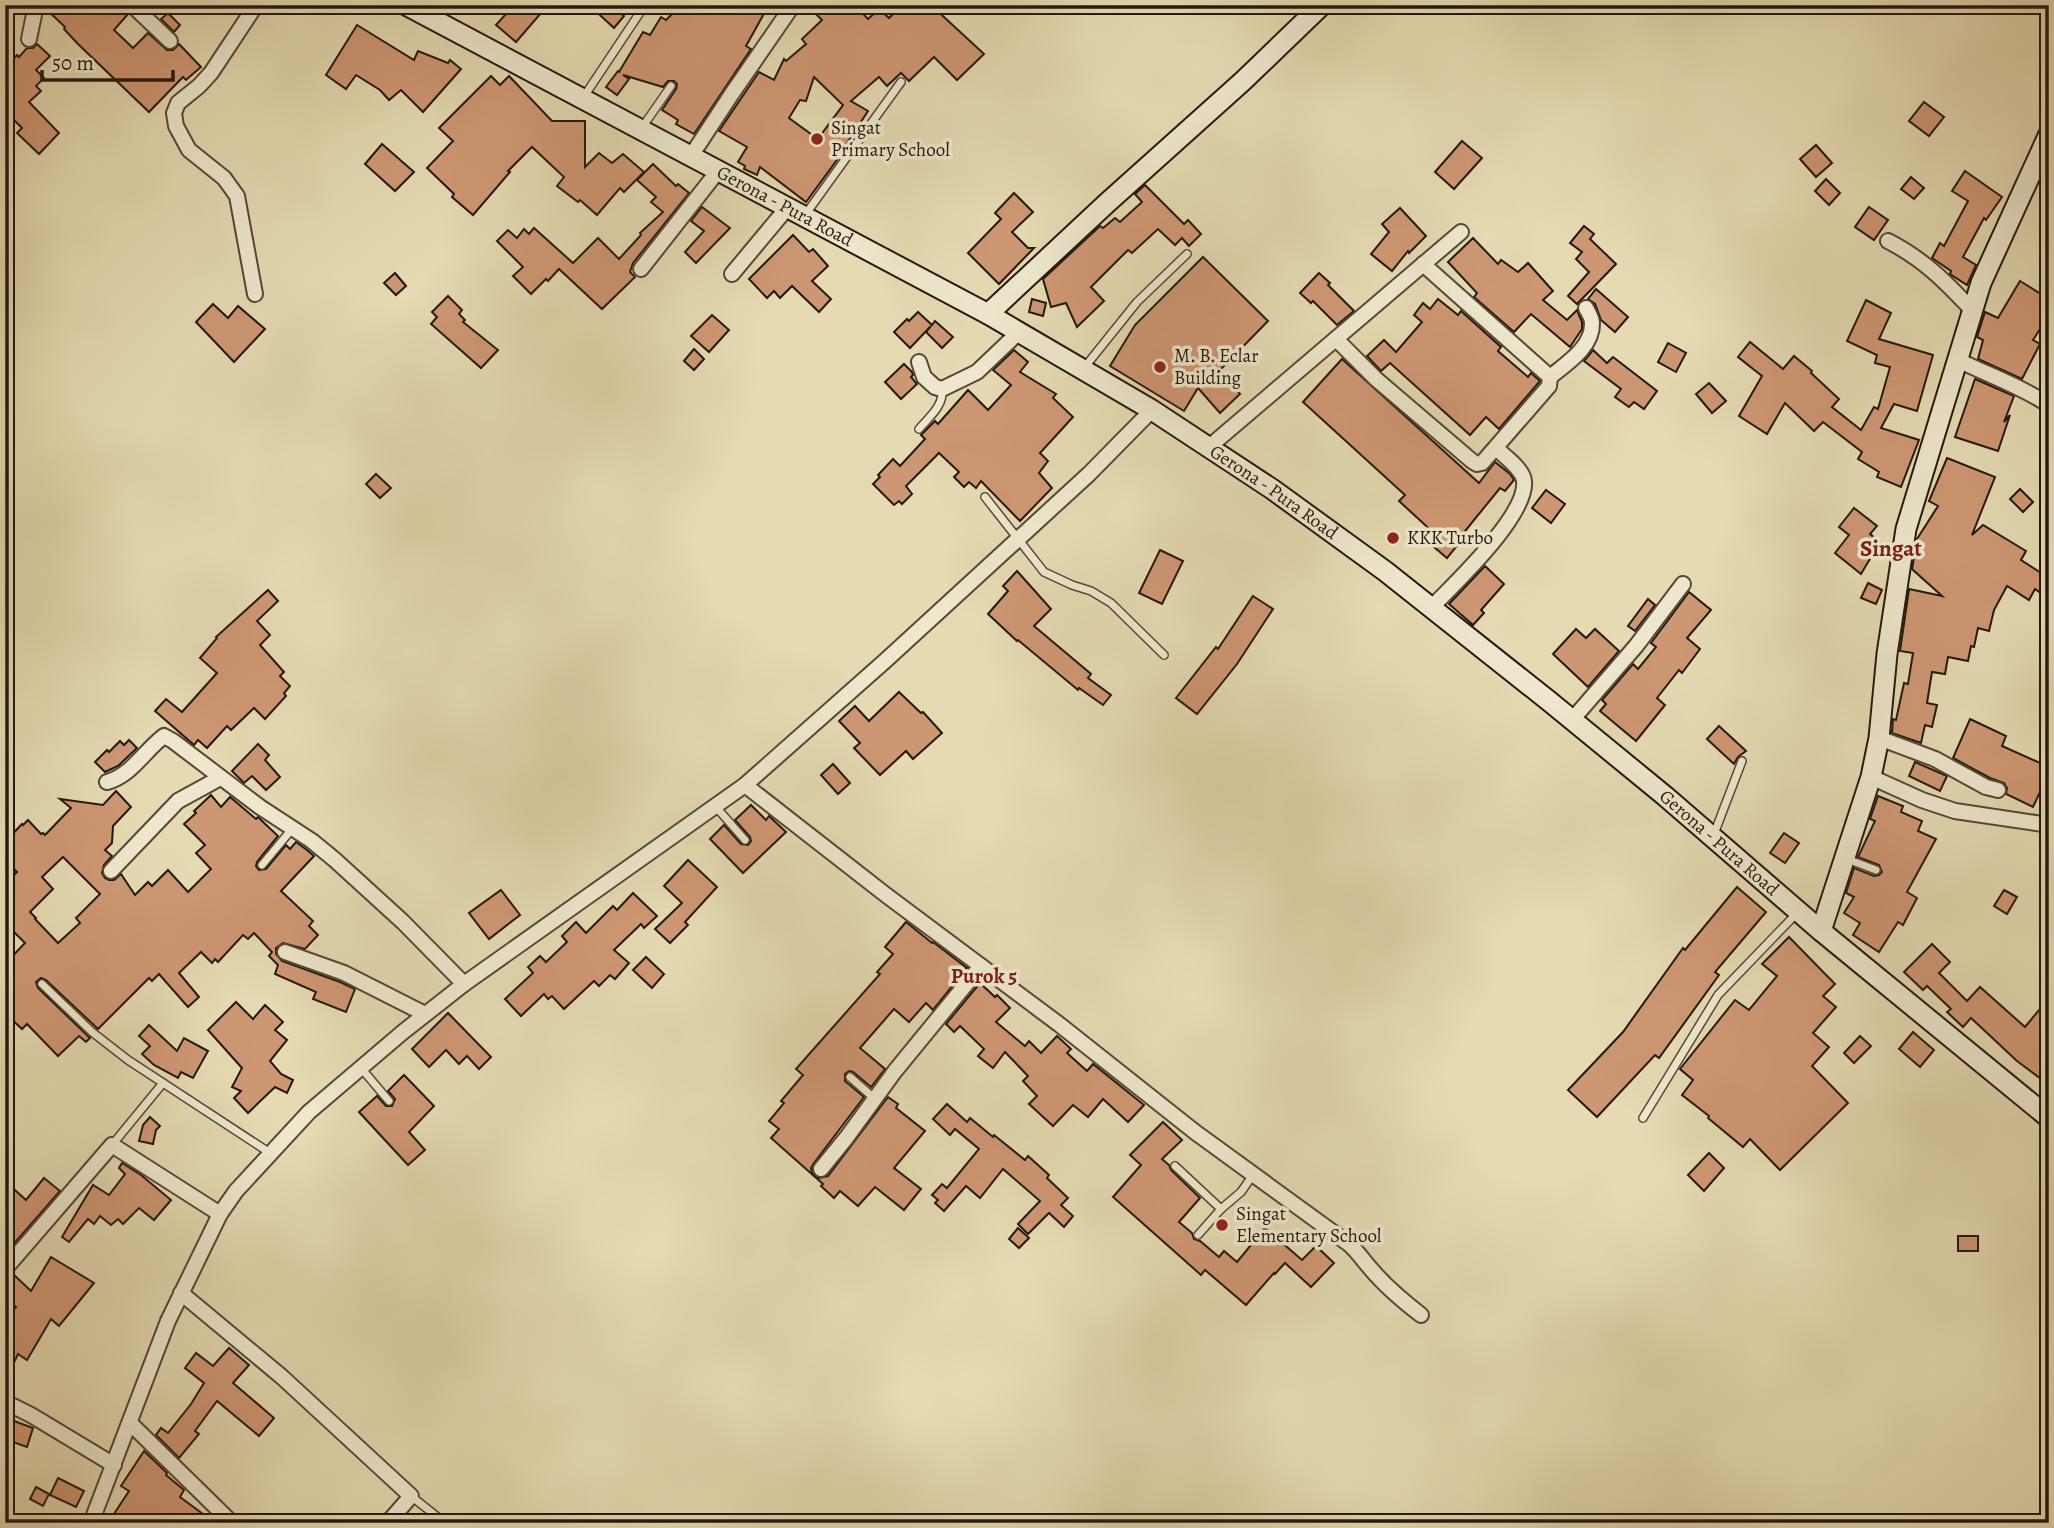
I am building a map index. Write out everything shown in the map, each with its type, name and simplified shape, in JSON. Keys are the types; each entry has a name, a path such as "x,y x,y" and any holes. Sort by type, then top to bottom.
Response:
{"main road":[{"name":"Gerona - Pura Road","path":"406,5 988,314 1152,410 1272,489 1385,571 1572,720 1665,796 1798,912 2048,1115"},
{"path":"988,314 1243,81 1322,5"},
{"path":"1821,931 1871,777 1879,738 1887,654 1904,538 1981,283 2049,134"}],"street":[{"path":"29,39 36,5"},
{"path":"132,5 170,41"},
{"path":"255,294 237,196 224,178 190,150 176,126 174,113 178,103 211,74 256,5"},
{"path":"691,156 793,5"},
{"path":"641,269 718,171"},
{"path":"732,274 795,212"},
{"path":"1209,447 1461,232"},
{"path":"1888,241 1928,266 1972,310"},
{"path":"1423,264 1550,377"},
{"path":"1336,338 1376,379 1477,464 1482,463 1496,448 1549,386 1550,377 1583,348 1592,322 1586,307"},
{"path":"919,362 925,377 935,387 942,388 977,372 1019,332"},
{"path":"1958,360 2020,388 2049,405"},
{"path":"91,1523 168,1321 220,1214 236,1191 309,1112 464,984 745,785 1089,474 1152,410"},
{"path":"1432,608 1492,543 1510,518 1523,493 1522,474 1496,448"},
{"path":"1572,720 1636,646 1683,584"},
{"path":"107,782 120,779 130,771 164,736 335,860 464,984"},
{"path":"1879,738 1935,759 1986,787 1998,790"},
{"path":"1871,777 1922,800 1955,811 2049,825"},
{"path":"111,871 178,801 220,778"},
{"path":"745,785 1060,1025 1146,1095 1349,1244 1384,1283 1420,1315"},
{"path":"285,952 344,973 425,1014"},
{"path":"821,1169 981,966"},
{"path":"5,1269 112,1144 220,1214"},
{"path":"181,1293 282,1377 411,1496 386,1523"},
{"path":"5,1402 114,1465"},
{"path":"130,1423 232,1523"}],"lane":[{"path":"583,98 645,5"},
{"path":"795,212 901,82"},
{"path":"640,129 671,86"},
{"path":"1084,369 1136,302 1187,254"},
{"path":"919,429 941,404 942,388"},
{"path":"985,497 1044,572 1091,591 1111,603 1164,655"},
{"path":"1713,838 1742,761"},
{"path":"716,807 745,840"},
{"path":"262,865 293,828"},
{"path":"1846,858 1877,870"},
{"path":"1643,1118 1718,995 1798,912"},
{"path":"42,984 92,1032 163,1083 271,1153"},
{"path":"360,1068 389,1101"},
{"path":"850,1077 875,1099"},
{"path":"112,1144 163,1083"},
{"path":"1175,1166 1221,1209"},
{"path":"1198,1235 1221,1209 1241,1192 1253,1175"},
{"path":"411,1496 445,1523"}],"building":[{"path":"45,5 123,5 128,14 114,30 133,48 148,33 167,50 173,50 179,44 201,67 186,80 183,77 149,112 78,44"},
{"path":"514,5 548,5 516,42 496,25"},
{"path":"589,5 630,5 614,28"},
{"path":"681,5 758,5 766,10 746,46 751,49 694,134 676,124 678,120 662,110 676,89 677,84 674,81 668,81 663,87 623,75 629,79 617,95 606,87 619,72 643,32 650,35 661,17 666,20"},
{"path":"807,5 855,5 868,19 879,9 889,18 902,5 931,5 984,54 957,80 934,57 909,81 901,73 887,86 879,77 851,101 868,111 842,153 806,202 760,167 757,175 744,169 745,166 738,162 747,147 719,131 759,72 774,80 784,59 786,61 806,44 802,39 822,20","holes":["814,77 843,105 820,136 818,134 815,137 789,118 800,100 806,101"]},
{"path":"168,13 180,25 174,32 161,19"},
{"path":"357,25 414,60 418,51 448,63 450,60 461,69 423,112 401,90 389,100 380,90 356,75 346,89 326,75"},
{"path":"37,44 50,56 36,70 44,78 36,86 41,91 29,102 59,133 39,154 17,133 22,128 5,111 5,68 17,55 19,57 27,48 33,48"},
{"path":"491,76 500,85 509,76 552,121 585,121 585,167 599,153 612,163 623,154 644,172 624,192 620,188 597,215 580,200 578,202 557,186 564,177 532,147 508,171 510,172 473,215 452,197 454,194 427,168 453,141 439,128"},
{"path":"1924,102 1944,117 1929,136 1909,121"},
{"path":"1462,141 1482,158 1454,189 1435,172"},
{"path":"382,144 414,172 395,191 365,164"},
{"path":"1816,145 1832,163 1816,177 1800,159"},
{"path":"653,164 676,186 678,184 689,193 633,263 630,272 635,277 602,309 559,269 531,294 513,276 523,267 497,241 508,230 517,238 524,229 529,234 534,228 573,263 598,238 619,259 640,233 663,212 651,202 656,197 637,180"},
{"path":"1965,171 2002,197 1986,220 1984,218 1963,257 1976,265 1967,285 1932,258 1940,243 1944,246 1968,201 1952,191"},
{"path":"1911,177 1924,188 1914,199 1901,189"},
{"path":"1826,179 1840,193 1829,205 1815,191"},
{"path":"1145,185 1184,224 1188,220 1201,234 1189,246 1182,238 1175,245 1158,229 1132,253 1128,250 1091,287 1104,301 1077,327 1066,303 1051,307 1043,279 1100,226 1103,228 1115,218 1120,222 1142,202 1135,194"},
{"path":"1014,193 1033,212 1012,232 1028,248 1034,248 999,284 968,253 1001,219 995,213"},
{"path":"702,207 730,228 696,263 685,252 704,231 691,221"},
{"path":"1869,207 1888,220 1874,240 1855,227"},
{"path":"1400,208 1426,236 1409,253 1408,251 1392,271 1371,254 1389,232 1382,224"},
{"path":"1584,226 1594,234 1590,239 1616,264 1577,304 1568,296 1589,272 1576,259 1582,252 1570,243"},
{"path":"793,235 809,252 813,249 828,266 812,281 831,299 819,312 792,286 780,298 774,291 767,298 749,279"},
{"path":"1473,238 1498,264 1501,260 1518,272 1528,263 1553,291 1543,300 1567,320 1577,310 1582,329 1570,347 1531,314 1514,332 1474,297 1477,293 1448,262"},
{"path":"1203,257 1268,321 1219,371 1240,394 1220,413 1198,388 1184,411 1110,366 1135,325"},
{"path":"395,273 406,286 396,295 384,283"},
{"path":"1319,273 1354,311 1337,325 1313,301 1311,303 1300,293"},
{"path":"2020,281 2049,299 2049,315 2033,340 2040,344 2022,379 1978,359 1983,340 1977,337 1985,312 1998,318"},
{"path":"1596,289 1628,317 1615,332 1601,320 1595,304 1588,299"},
{"path":"448,296 462,310 459,314 465,320 463,322 498,350 481,368 431,324 437,317 432,312"},
{"path":"1032,299 1046,303 1043,316 1029,312"},
{"path":"1438,299 1458,315 1461,311 1501,347 1498,351 1528,377 1531,373 1540,381 1499,429 1486,417 1470,435 1390,363 1381,371 1367,356 1384,340 1396,352 1422,322 1414,315 1423,303 1430,309"},
{"path":"1866,300 1891,313 1879,339 1933,355 1917,411 1894,404 1881,428 1919,440 1901,487 1877,477 1879,472 1858,459 1862,452 1823,422 1814,431 1785,403 1767,434 1739,416 1762,376 1738,357 1750,342 1783,369 1794,356 1839,399 1832,407 1861,430 1874,407 1878,409 1890,367 1875,363 1877,355 1847,341"},
{"path":"213,304 228,318 238,306 265,329 234,362 196,322"},
{"path":"918,312 932,325 935,321 953,337 942,348 926,332 931,326 910,348 894,332"},
{"path":"712,315 729,330 709,352 691,336"},
{"path":"1668,343 1686,353 1676,372 1658,362"},
{"path":"694,349 704,359 694,370 684,361"},
{"path":"1014,350 1028,362 1020,372 1056,394 1053,398 1073,417 1040,453 1048,461 1039,473 1052,488 1020,521 981,481 976,488 969,482 964,487 954,477 959,472 939,453 906,486 912,494 902,504 899,501 894,505 873,484 880,477 878,475 893,459 900,466 925,439 921,435 935,421 938,424 968,390 988,410 1011,385 993,370"},
{"path":"1593,350 1607,363 1613,357 1657,391 1644,409 1634,402 1629,407 1615,397 1621,389 1584,361"},
{"path":"1342,359 1479,483 1495,462 1514,480 1505,491 1500,488 1457,541 1459,543 1447,558 1429,543 1436,535 1399,501 1405,495 1303,402"},
{"path":"904,364 912,372 911,377 917,384 901,399 885,382"},
{"path":"1975,379 2014,396 2004,422 2010,415 1998,451 1955,437"},
{"path":"1709,383 1726,401 1712,413 1696,394"},
{"path":"1947,458 1995,477 1972,535 1983,525 2026,551 2021,560 2049,578 2049,599 2035,589 2029,600 2007,586 1994,610 1989,631 1978,628 1968,661 1948,657 1945,674 1932,672 1927,703 1937,705 1932,727 1925,725 1921,743 1892,733 1893,719 1896,720 1904,683 1908,684 1913,653 1900,651 1909,589 1942,596 1912,569 1917,539 1938,506 1929,501"},
{"path":"376,474 391,488 380,498 366,484"},
{"path":"2020,489 2033,502 2023,512 2010,499"},
{"path":"1546,490 1565,504 1551,523 1532,508"},
{"path":"1854,508 1877,526 1870,534 1880,542 1861,574 1835,553 1849,535 1839,527"},
{"path":"1160,550 1183,561 1162,604 1139,593"},
{"path":"1485,566 1504,584 1481,610 1484,613 1473,625 1449,604"},
{"path":"1017,571 1051,609 1034,626 1091,674 1088,678 1111,695 1103,705 1079,688 1078,690 988,614 1008,591 1003,586"},
{"path":"1868,583 1882,590 1876,604 1861,598"},
{"path":"268,590 278,601 257,621 270,635 260,645 284,672 280,676 290,686 284,693 286,696 265,719 254,708 231,730 227,726 207,748 198,740 194,745 155,711 166,699 182,712 217,673 200,658 216,637"},
{"path":"1689,592 1711,610 1687,638 1700,649 1682,673 1679,670 1657,698 1665,705 1636,741 1600,711 1606,704 1602,700 1633,664 1638,669 1656,647 1651,643"},
{"path":"1253,596 1273,609 1237,664 1197,714 1176,698 1216,647 1218,649"},
{"path":"1648,599 1655,605 1635,631 1628,626"},
{"path":"1576,629 1586,638 1595,629 1619,651 1588,687 1553,654"},
{"path":"899,692 942,733 913,759 906,751 880,775 854,748 860,743 839,721 855,706 869,721"},
{"path":"1970,719 2006,736 2002,746 2049,767 2049,773 2033,807 2006,794 2004,783 1953,758"},
{"path":"1719,726 1746,751 1734,764 1707,739"},
{"path":"129,740 137,748 118,766 105,772 95,762 120,741 124,745"},
{"path":"258,744 269,755 265,760 280,777 266,790 252,776 244,783 232,771"},
{"path":"1915,762 1947,776 1940,791 1909,776"},
{"path":"833,764 850,783 838,794 821,775"},
{"path":"116,791 131,807 113,826 112,843 105,850 112,856 104,865 102,873 109,880 114,880 121,874 135,895 148,882 152,886 168,870 188,892 211,869 196,853 205,845 184,824 211,795 221,807 230,797 256,819 258,817 278,836 257,862 259,870 266,869 286,845 290,849 296,842 307,850 314,856 281,891 313,921 309,926 318,935 305,949 283,943 276,948 276,954 282,961 355,989 346,1012 313,999 316,992 275,974 278,965 269,956 272,952 254,933 248,939 243,935 218,962 215,959 212,963 201,952 179,973 199,997 188,1007 159,974 152,981 149,978 98,1029 41,978 36,982 38,988 90,1038 86,1042 79,1036 58,1056 27,1024 22,1029 5,1013 5,964 25,943 5,923 5,884 17,872 8,863 13,858 8,852 12,848 5,842 28,820 45,835 71,808 60,799 103,805","holes":["63,857 100,894 76,918 80,923 58,943 30,912 53,889 42,877"]},
{"path":"1878,796 1903,806 1901,812 1922,821 1918,831 1936,839 1907,892 1917,898 1903,925 1898,922 1879,952 1853,935 1860,923 1844,913 1854,897 1846,893 1854,868 1874,876 1882,872 1879,865 1858,857 1875,821 1870,819"},
{"path":"751,805 766,820 769,816 786,832 743,873 710,839 724,825 741,844 748,845 750,837 735,820"},
{"path":"1784,833 1799,843 1785,863 1770,853"},
{"path":"688,860 717,887 685,922 688,925 670,943 655,929 682,903 664,886"},
{"path":"1737,887 1766,912 1715,972 1719,975 1659,1058 1655,1055 1597,1117 1568,1090 1623,1032 1683,948 1685,950"},
{"path":"501,890 520,915 489,939 469,913"},
{"path":"2004,890 2017,897 2007,914 1994,906"},
{"path":"633,893 657,916 644,928 641,924 614,950 629,963 615,979 610,975 599,986 594,981 564,1009 552,996 548,999 544,994 521,1016 505,999 533,973 528,967 540,956 546,962 567,942 562,936 576,922 586,933 613,906 617,910"},
{"path":"906,922 967,968 933,1010 926,1003 909,1022 894,1009 860,1048 885,1069 871,1087 853,1072 845,1074 845,1081 864,1097 811,1168 812,1173 819,1178 828,1176 888,1097 898,1104 896,1108 925,1131 894,1168 921,1189 904,1210 875,1187 858,1206 840,1191 834,1198 821,1186 823,1184 771,1138 779,1129 769,1121 784,1103 781,1101 803,1075 796,1069 880,974 877,972 893,954 885,947"},
{"path":"1789,937 1835,984 1823,996 1836,1007 1813,1033 1829,1047 1812,1066 1848,1103 1780,1170 1750,1139 1743,1147 1682,1095 1693,1080 1680,1069 1735,1000 1749,1010 1777,976 1762,964"},
{"path":"1932,944 1950,962 1939,973 1967,1001 1980,987 2025,1027 2049,998 2049,1085 2017,1061 1971,1018 1963,1027 1947,1012 1951,1009 1927,986 1923,990 1904,972"},
{"path":"646,957 664,974 652,988 633,970"},
{"path":"980,983 1010,1008 996,1022 1025,1046 1029,1041 1041,1053 1057,1036 1071,1049 1067,1053 1087,1071 1093,1064 1144,1105 1128,1122 1103,1099 1088,1117 1073,1105 1053,1126 1029,1104 1037,1096 1023,1081 1028,1076 1005,1052 993,1068 978,1056 984,1049 960,1026 954,1032 946,1024"},
{"path":"236,1002 253,1019 265,1005 283,1022 275,1030 287,1040 270,1061 281,1074 293,1080 287,1093 275,1087 248,1113 234,1098 241,1091 232,1087 242,1068 208,1030"},
{"path":"448,1013 491,1057 479,1069 467,1056 459,1064 446,1050 429,1067 412,1049"},
{"path":"149,1025 177,1051 184,1038 208,1051 193,1078 181,1072 178,1078 154,1065 142,1054 150,1046 139,1036"},
{"path":"1913,1032 1934,1050 1920,1067 1899,1049"},
{"path":"1860,1036 1871,1046 1854,1063 1844,1053"},
{"path":"404,1075 434,1106 409,1132 425,1150 408,1165 359,1112 377,1096 386,1106 392,1106 395,1099 388,1091"},
{"path":"947,1104 967,1122 970,1118 1025,1160 1028,1156 1049,1175 1047,1178 1068,1198 1061,1205 1073,1216 1064,1227 1049,1213 1028,1234 1018,1224 1040,1201 1003,1169 980,1198 966,1186 944,1211 935,1203 938,1200 932,1195 942,1184 947,1188 979,1149 955,1129 950,1135 933,1119"},
{"path":"150,1117 160,1126 156,1130 153,1144 139,1141 143,1125"},
{"path":"1163,1122 1182,1140 1162,1159 1200,1198 1179,1222 1192,1233 1194,1239 1219,1257 1224,1251 1237,1262 1265,1228 1302,1260 1316,1246 1334,1263 1311,1287 1285,1263 1246,1305 1205,1270 1201,1275 1113,1197 1141,1165 1130,1155"},
{"path":"1709,1153 1724,1168 1704,1191 1688,1175"},
{"path":"122,1163 171,1200 154,1220 139,1208 123,1224 118,1219 111,1225 100,1216 94,1224 88,1219 69,1242 62,1237 93,1185 109,1195 125,1174 119,1168"},
{"path":"44,1178 60,1191 5,1254 5,1181 26,1200"},
{"path":"1018,1228 1029,1238 1019,1248 1009,1239"},
{"path":"1958,1236 1978,1236 1978,1251 1958,1251"},
{"path":"51,1257 94,1283 59,1326 51,1319 27,1360 18,1354 5,1382 5,1319 16,1307 5,1297 5,1278 13,1274 31,1291"},
{"path":"229,1348 249,1365 233,1383 274,1418 259,1436 217,1401 195,1431 199,1434 179,1458 156,1435 161,1428 168,1433 204,1383 185,1368 196,1353 213,1366"},
{"path":"14,1421 33,1428 27,1447 7,1440"},
{"path":"144,1451 184,1490 180,1497 215,1523 108,1523 129,1491 121,1486"},
{"path":"58,1478 84,1491 76,1507 50,1495"},
{"path":"36,1487 49,1494 43,1506 30,1499"}],"place":[{"name":"Singat Primary School","path":"817,139"},
{"name":"M. B. Eclar Building","path":"1160,367"},
{"name":"KKK Turbo","path":"1393,538"},
{"name":"Singat Elementary School","path":"1222,1225"}],"district":[{"name":"Singat","path":"1891,548"},
{"name":"Purok 5","path":"984,976"}]}
